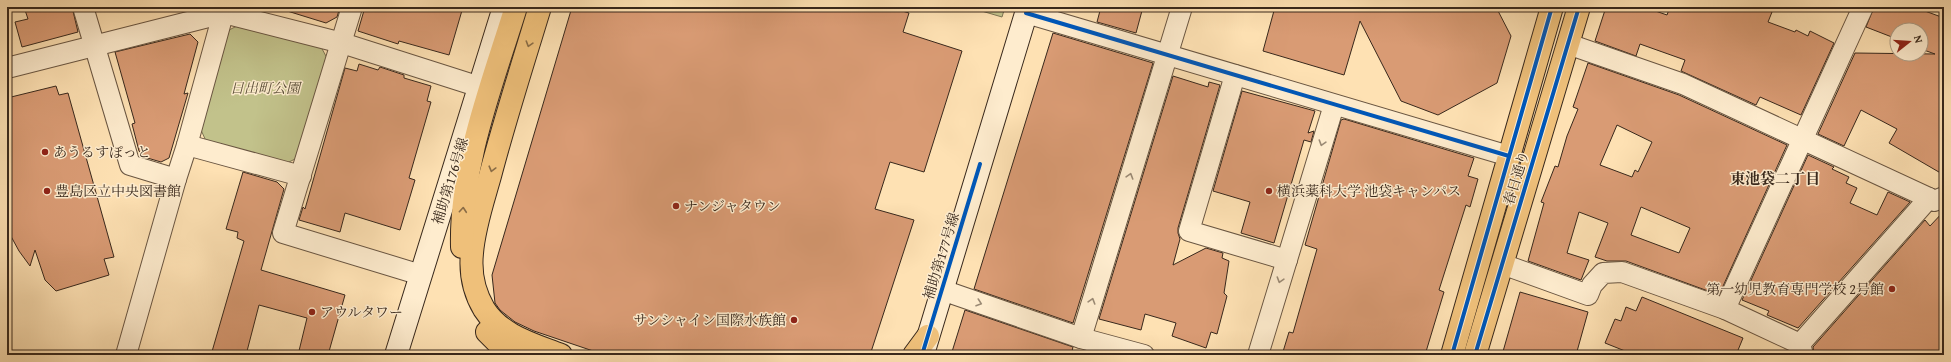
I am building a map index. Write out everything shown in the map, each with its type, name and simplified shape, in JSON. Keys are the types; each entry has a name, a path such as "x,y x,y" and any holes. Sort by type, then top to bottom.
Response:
{"highway":[{"path":"516,7 472,152 463,210 462,260 470,303 479,321 501,346 514,346 561,355"},
{"path":"514,346 495,323 478,298 474,286 472,254 475,232 503,125 540,7"},
{"name":"春日通り","path":"1452,355 1552,7"},
{"name":"春日通り","path":"1475,355 1579,7"},
{"path":"914,355 925,345"}],"street":[{"path":"83,7 130,165 176,179"},
{"path":"352,7 284,233 421,275"},
{"name":"補助第176号線","path":"396,355 504,7"},
{"path":"1081,338 1182,7"},
{"path":"1725,309 1864,7"},
{"path":"126,355 187,145 224,10"},
{"path":"7,68 95,46 224,10 342,43 480,87"},
{"path":"1027,10 1167,55 1509,156"},
{"name":"補助第177号線","path":"925,345 1027,10"},
{"path":"1502,264 1588,295 1592,285 1603,273 1622,272 1725,309 1802,349 1936,197 1683,84 1568,44"},
{"path":"1235,75 1189,231 1287,260"},
{"path":"1258,355 1334,105"},
{"path":"187,145 301,176"},
{"path":"942,290 1081,338 1144,355"}],"green space":[{"path":"968,7 1005,7 1002,17"},
{"name":"日出町公園","path":"241,24 321,47 327,58 297,158 285,164 206,141 201,130 229,30"}],"building":[{"path":"24,7 72,7 78,32 22,47 15,22 28,19"},
{"path":"285,7 340,7 337,17 326,23 284,10"},
{"path":"365,7 463,7 449,55 399,41 398,44 358,31"},
{"path":"572,7 889,7 909,13 903,32 962,51 924,172 890,162 875,209 914,220 870,355 605,355 534,331 515,322 500,310 495,303 492,275"},
{"path":"1101,7 1143,7 1136,33 1097,22"},
{"path":"1275,7 1496,7 1511,36 1497,83 1438,115 1401,101 1360,21 1344,75 1263,51"},
{"path":"1606,7 1644,7 1667,15 1670,7 1762,7 1772,12 1768,22 1795,32 1796,30 1808,36 1810,31 1834,43 1801,115 1760,97 1756,105 1681,71 1685,60 1640,44 1636,56 1595,41"},
{"path":"1874,7 1914,7 1944,18 1944,175 1889,143 1897,129 1861,110 1844,146 1818,134 1855,53 1889,53 1889,62 1929,62 1929,54 1935,54 1929,52 1929,22 1889,22 1889,36 1866,27"},
{"path":"1053,33 1153,63 1073,323 974,289"},
{"path":"190,34 198,42 184,94 188,93 169,158 161,162 144,157 139,151 132,124 135,123 115,52"},
{"path":"1588,63 1679,95 1787,145 1719,295 1626,261 1607,261 1595,257 1608,223 1579,212 1567,253 1589,260 1581,280 1528,261 1544,203 1541,202 1555,166 1558,167 1567,136 1578,109 1573,107","holes":["1617,125 1652,142 1638,172 1635,170 1632,177 1600,165","1641,207 1690,228 1679,253 1631,235"]},
{"path":"359,64 378,70 380,67 404,75 404,78 431,86 427,101 431,102 409,178 415,180 400,230 345,213 340,232 299,220 303,207 305,209 345,68 357,71"},
{"path":"1173,76 1208,87 1209,82 1220,85 1178,228 1180,239 1173,265 1206,248 1223,253 1222,258 1229,261 1224,293 1227,296 1217,334 1211,332 1206,348 1172,336 1176,323 1145,314 1141,330 1099,319"},
{"path":"56,86 59,95 68,93 114,257 104,259 109,275 56,291 45,280 35,250 30,266 19,251 7,229 7,98"},
{"path":"1242,91 1315,111 1308,133 1314,131 1311,142 1304,140 1274,243 1241,233 1250,202 1213,191"},
{"path":"1344,119 1474,158 1468,176 1478,179 1470,207 1466,205 1439,290 1444,292 1425,355 1282,355 1289,332 1293,333 1317,249 1305,245 1341,120"},
{"path":"1808,155 1834,167 1832,169 1849,177 1846,183 1857,188 1850,203 1877,215 1888,192 1910,202 1798,328 1767,315 1769,311 1742,300"},
{"name":"アウルタワー","path":"243,172 277,182 284,189 261,270 345,295 328,355 298,355 307,318 259,305 246,355 211,355 244,241 237,238 238,232 226,229"},
{"path":"1944,211 1944,355 1814,355 1813,347 1925,220 1930,226"},
{"path":"1520,292 1588,312 1576,355 1502,355"},
{"path":"1642,297 1743,338 1736,355 1635,355 1605,343 1615,319 1621,321 1626,307 1636,311"},
{"path":"965,310 1073,347 1071,355 951,355"}],"cycle path":[{"path":"1452,355 1552,7"},
{"path":"1475,355 1579,7"},
{"path":"1026,13 1509,156"},
{"path":"922,355 980,164"}],"place":[{"name":"あうるすぽっと","path":"45,152"},
{"name":"豊島区立中央図書館","path":"47,191"},
{"name":"横浜薬科大学 池袋キャンパス","path":"1269,191"},
{"name":"ナンジャタウン","path":"676,206"},
{"name":"第一幼児教育専門学校 2号館","path":"1892,289"},
{"name":"アウルタワー","path":"312,312"},
{"name":"サンシャイン国際水族館","path":"794,320"}],"district":[{"name":"東池袋二丁目","path":"1775,178"}]}
